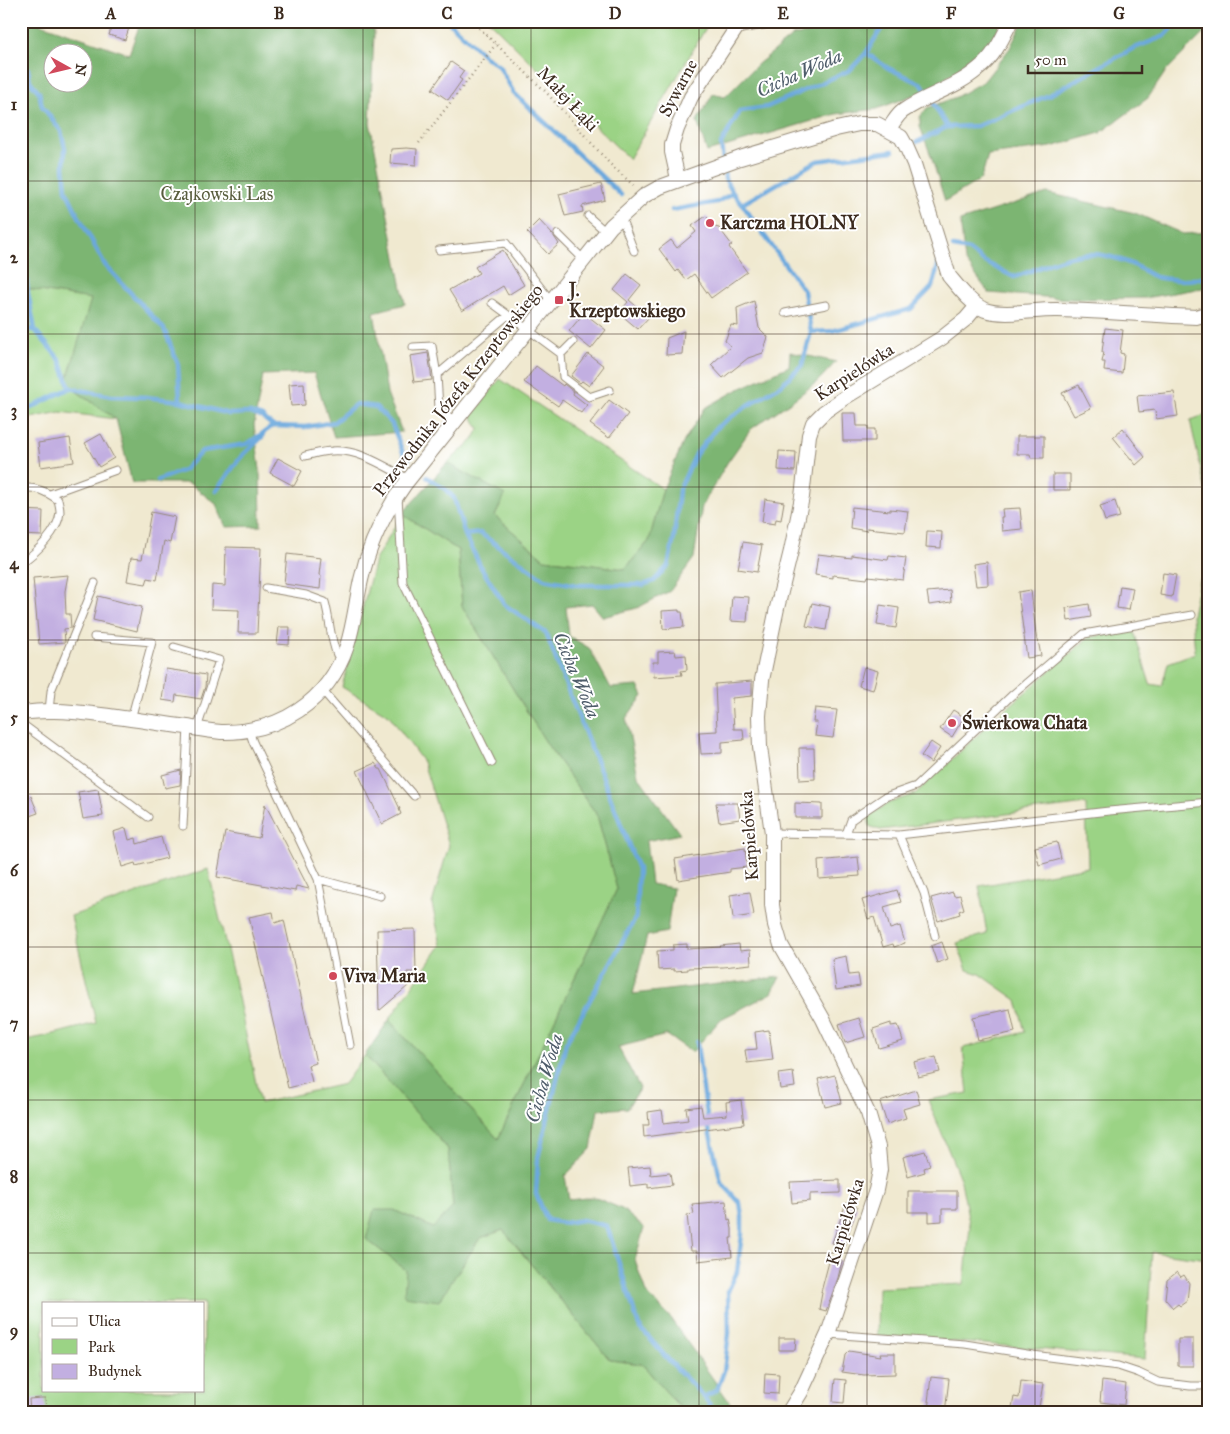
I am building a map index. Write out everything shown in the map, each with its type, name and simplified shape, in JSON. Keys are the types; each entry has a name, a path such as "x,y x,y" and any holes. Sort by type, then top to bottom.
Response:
{"street":[{"path":"888,129 902,112 978,70 998,47 1011,21"},
{"name":"Sywarne","path":"678,179 672,152 677,129 691,96 739,26"},
{"path":"678,179 836,129 859,124 877,124 901,137 906,146 914,164 949,276 977,306 997,313 1056,310 1196,317 1209,313"},
{"name":"Przewodnika Józefa Krzeptowskiego","path":"21,713 48,711 90,714 220,732 249,730 282,720 294,714 313,699 338,668 350,634 368,554 383,518 398,494 606,232 644,196 678,179"},
{"name":"Karpielówka","path":"792,1412 828,1334 876,1190 880,1170 878,1147 868,1113 823,1020 781,944 775,925 772,905 772,833 760,746 759,716 764,674 802,497 809,434 814,423 824,412 942,338 966,319 977,306"}],"lane":[{"path":"739,26 786,21"},
{"path":"588,216 606,232"},
{"path":"620,217 634,251"},
{"path":"558,234 584,260"},
{"path":"439,250 506,243 551,301"},
{"path":"492,303 561,354 563,377 589,397 610,390"},
{"path":"785,313 826,305 816,306"},
{"path":"437,374 508,314"},
{"path":"561,354 573,342"},
{"path":"413,347 432,346 437,374 439,408 456,422"},
{"path":"305,456 332,450 352,452 373,460 409,479"},
{"path":"50,494 116,470"},
{"path":"21,488 32,487 47,492 58,500 60,512 54,529 33,556 21,563"},
{"path":"398,494 402,583 492,762"},
{"path":"48,711 50,691 95,583"},
{"path":"266,588 306,594 325,602 330,617 332,642 338,655 342,657"},
{"path":"846,834 851,820 885,797 916,786 1011,696 1084,634 1192,615"},
{"path":"94,637 152,642 131,719"},
{"path":"174,647 219,660 193,728 183,826"},
{"path":"322,690 414,796"},
{"path":"21,723 148,817"},
{"path":"249,730 318,879 350,1045"},
{"path":"772,833 899,835 1109,811 1209,802"},
{"path":"899,835 924,893 935,936"},
{"path":"318,879 380,896"},
{"path":"828,1334 965,1344 1118,1366 1158,1382 1201,1386"}],"path":[{"name":"Małej Łąki","path":"472,21 546,92 610,164 644,196"},
{"path":"419,143 496,44"}],"green space":[{"name":"Czajkowski Las","path":"21,21 32,21 129,54 141,21 373,21 370,123 405,304 374,312 387,393 402,432 334,437 314,373 263,375 254,425 260,470 261,526 226,527 216,504 189,483 132,483 116,419 66,384 91,299 21,288"},
{"path":"489,21 710,21 629,159"},
{"path":"818,21 1003,21 989,45 970,65 953,73 929,89 877,109 836,114 707,152 697,121 713,94 725,97 758,64 794,35 808,34"},
{"path":"1023,21 1209,21 1209,28 1166,71 1148,98 1100,133 1051,147 988,155 981,179 945,201 920,127 920,117 927,108 956,97 984,81 1010,48"},
{"path":"1047,193 1135,213 1183,234 1209,232 1209,287 1144,298 1073,299 989,293 965,261 960,221"},
{"path":"21,288 92,299 66,384 116,419 60,412 21,420"},
{"path":"790,352 836,362 817,382 751,429 727,463 702,506 694,558 670,591 637,608 603,617 592,604 566,607 569,636 589,648 611,688 638,686 643,696 626,718 638,776 680,834 646,841 651,884 673,888 667,932 647,936 633,994 780,977 772,993 721,1019 692,1052 667,1035 618,1047 640,1088 627,1108 598,1110 591,1149 565,1176 569,1200 594,1197 622,1209 644,1228 635,1260 646,1293 668,1315 733,1407 730,1413 681,1413 682,1410 642,1364 610,1360 503,1230 480,1238 439,1301 404,1296 406,1270 366,1239 374,1210 394,1210 433,1228 453,1207 448,1149 365,1055 389,1020 498,1139 617,889 597,815 547,744 462,606 458,550 402,514 447,463 505,495 495,516 544,559 625,569 649,541 663,489 684,441 705,408 739,389 789,366"},
{"path":"500,379 663,489 649,541 625,569 544,559 495,516 504,495 447,463 473,440 479,429 472,416"},
{"path":"1209,414 1209,505 1190,420"},
{"path":"402,514 458,550 462,606 547,744 597,815 617,889 498,1139 389,1020 441,945 432,904 449,845 423,762 389,715 342,687 375,560"},
{"path":"1209,579 1209,1259 1152,1252 1145,1359 877,1336 878,1288 964,1284 970,1227 961,1181 928,1100 968,1093 963,1048 1025,1032 1017,1000 980,974 967,970 957,943 987,934 979,886 1088,867 1086,804 880,830 869,826 869,816 889,803 915,794 998,716 1089,637 1134,631 1150,684 1162,686 1168,663 1195,653 1192,615 1199,580"},
{"path":"208,869 237,992 260,1103 344,1084 365,1055 448,1149 453,1207 433,1228 394,1210 366,1239 406,1270 439,1300 480,1238 503,1230 610,1360 642,1364 683,1411 681,1413 28,1413 26,1384 21,1384 21,1041 96,1023 71,916"}],"building":[{"path":"113,23 129,28 125,40 109,35"},
{"path":"451,62 464,71 459,78 462,80 448,100 432,89"},
{"path":"391,149 417,149 416,165 390,163"},
{"path":"601,184 605,200 582,206 583,212 565,216 559,194"},
{"path":"706,216 715,227 719,228 732,245 729,247 747,272 711,298 694,274 686,280 678,270 676,272 659,249 671,240 677,248 696,232 692,226"},
{"path":"539,220 559,244 548,254 527,232"},
{"path":"503,250 524,285 508,295 503,286 462,311 449,290 479,273 475,267"},
{"path":"627,274 641,285 629,300 649,317 638,329 619,313 628,302 614,290"},
{"path":"754,301 759,328 768,337 763,353 748,358 723,378 711,365 731,346 725,341 731,325 738,326 737,308"},
{"path":"584,313 606,330 591,349 569,331"},
{"path":"1105,328 1123,330 1120,353 1124,354 1122,373 1104,371 1105,362 1102,362 1104,352 1102,352"},
{"path":"684,331 682,354 666,355 667,338"},
{"path":"428,353 432,380 414,382 410,356"},
{"path":"588,354 604,366 589,386 582,381 580,383 571,376"},
{"path":"536,366 563,386 564,384 587,405 581,413 562,400 558,406 524,382"},
{"path":"304,383 305,405 291,406 289,384"},
{"path":"1079,385 1091,408 1074,416 1062,393"},
{"path":"1174,392 1178,416 1156,419 1155,410 1139,412 1137,396"},
{"path":"609,400 628,414 609,438 590,424"},
{"path":"842,413 856,413 857,426 868,426 868,429 875,429 875,441 843,441"},
{"path":"1123,428 1145,457 1136,465 1113,437"},
{"path":"101,434 114,458 99,467 85,443"},
{"path":"1017,436 1044,436 1044,458 1031,458 1030,454 1017,454"},
{"path":"70,438 74,462 41,467 38,443"},
{"path":"779,451 796,452 795,471 778,470"},
{"path":"278,458 302,471 294,486 270,473"},
{"path":"1053,474 1070,474 1070,490 1053,490"},
{"path":"765,499 784,502 781,520 776,519 775,524 762,522"},
{"path":"1115,501 1120,517 1105,521 1100,506"},
{"path":"852,507 908,511 905,532 867,528 867,531 850,528"},
{"path":"1020,508 1022,529 1002,531 1002,509"},
{"path":"21,510 43,511 42,536 21,535"},
{"path":"151,512 175,517 170,543 164,541 157,580 148,578 146,584 127,581 131,558 142,559"},
{"path":"927,531 942,532 941,548 926,547"},
{"path":"743,542 762,545 757,572 738,569"},
{"path":"226,547 261,548 257,633 238,633 239,610 211,609 212,585 225,586"},
{"path":"287,554 321,558 320,589 284,584"},
{"path":"818,554 852,558 852,555 888,560 889,556 906,558 903,580 868,576 867,579 833,575 833,578 815,575"},
{"path":"987,562 988,585 976,586 973,564"},
{"path":"1163,573 1176,575 1172,597 1160,595"},
{"path":"68,575 65,591 66,614 70,614 71,628 64,629 65,642 39,644 33,578"},
{"path":"1120,586 1133,588 1129,610 1117,608"},
{"path":"950,590 951,602 929,605 927,592"},
{"path":"1031,590 1037,641 1041,656 1027,658 1018,592"},
{"path":"98,596 142,607 137,631 93,620"},
{"path":"732,596 749,597 747,622 730,621"},
{"path":"812,603 830,607 826,630 806,626"},
{"path":"1089,604 1091,617 1068,621 1066,608"},
{"path":"880,605 899,608 896,628 877,625"},
{"path":"679,610 679,612 682,612 684,627 663,629 662,611"},
{"path":"279,627 290,627 289,645 277,644"},
{"path":"675,651 676,656 686,655 687,670 681,671 682,675 654,677 653,662 658,662 658,652"},
{"path":"864,667 878,671 873,690 859,686"},
{"path":"166,669 206,675 201,699 176,695 175,702 162,700"},
{"path":"752,681 752,696 732,698 734,729 743,729 744,740 722,742 722,753 701,754 699,732 717,731 715,684"},
{"path":"815,708 837,710 833,738 815,736 817,722 813,722"},
{"name":"Świerkowa Chata","path":"953,710 964,717 952,737 940,729"},
{"path":"931,742 940,748 931,763 921,756"},
{"path":"799,748 814,748 815,779 800,780"},
{"path":"375,763 381,769 401,814 382,824 357,771"},
{"path":"181,770 180,785 165,788 162,775"},
{"path":"98,789 103,816 83,819 78,792"},
{"path":"31,796 38,813 21,819 21,800"},
{"path":"716,803 738,803 740,819 719,822"},
{"path":"795,803 822,804 822,818 795,818"},
{"path":"265,804 309,889 296,886 295,891 217,877 225,832 259,838"},
{"path":"126,828 129,840 136,838 137,844 161,837 167,858 136,866 135,863 122,867 113,832"},
{"path":"1057,842 1061,859 1039,865 1035,847"},
{"path":"745,848 747,867 730,869 730,872 678,880 675,859"},
{"path":"858,857 860,876 819,879 818,861"},
{"path":"897,890 901,902 884,907 890,929 900,926 905,943 894,947 893,944 883,947 874,917 868,919 862,900"},
{"path":"750,892 754,915 733,918 730,895"},
{"path":"953,892 954,896 960,895 964,909 959,911 960,914 938,921 931,898"},
{"path":"273,912 275,923 284,920 316,1063 308,1065 312,1082 288,1088 249,917"},
{"path":"415,929 416,972 407,972 408,986 379,1011 377,930"},
{"path":"942,942 948,959 937,963 931,946"},
{"path":"687,944 687,949 739,944 740,951 750,950 751,964 688,968 688,970 674,971 674,969 658,970 657,951 673,950 673,945"},
{"path":"846,956 849,975 858,974 860,986 836,990 832,959"},
{"path":"1010,1009 1015,1032 978,1040 973,1017"},
{"path":"859,1018 865,1037 845,1043 839,1024"},
{"path":"891,1023 891,1026 898,1025 903,1041 879,1048 873,1029"},
{"path":"769,1030 773,1060 747,1063 745,1050 757,1049 755,1032"},
{"path":"936,1057 940,1072 918,1077 914,1062"},
{"path":"793,1072 795,1087 780,1089 778,1074"},
{"path":"835,1075 842,1103 825,1107 818,1079"},
{"path":"916,1090 920,1104 903,1109 906,1118 887,1124 880,1102"},
{"path":"741,1100 744,1124 644,1137 643,1125 649,1125 648,1112 662,1110 664,1123 688,1120 686,1108 701,1106 703,1117 727,1115 726,1102"},
{"path":"925,1151 930,1166 924,1168 925,1172 908,1177 903,1157"},
{"path":"650,1166 651,1175 670,1173 672,1185 648,1188 648,1184 630,1186 628,1168"},
{"path":"840,1180 840,1193 810,1194 810,1201 792,1203 790,1182"},
{"path":"908,1191 957,1191 957,1209 942,1209 942,1221 929,1222 929,1212 908,1212"},
{"path":"726,1201 728,1220 730,1219 732,1229 732,1238 730,1238 732,1257 698,1261 697,1251 691,1251 687,1215 694,1214 692,1204"},
{"path":"846,1203 857,1207 844,1247 832,1243"},
{"path":"830,1258 842,1261 826,1311 819,1309 821,1292"},
{"path":"1177,1272 1181,1277 1184,1275 1189,1283 1187,1301 1173,1308 1165,1299 1167,1280"},
{"path":"779,1338 796,1338 795,1350 779,1350"},
{"path":"1178,1339 1193,1339 1193,1366 1178,1366"},
{"path":"849,1351 881,1356 880,1353 895,1353 895,1374 864,1375 842,1372 845,1355"},
{"path":"765,1373 779,1374 778,1394 764,1393"},
{"path":"931,1377 949,1379 945,1413 928,1413"},
{"path":"835,1379 846,1380 844,1403 833,1402"},
{"path":"1021,1381 1043,1384 1038,1413 1011,1413 1014,1397 1019,1398"},
{"path":"1102,1381 1126,1384 1124,1405 1100,1402"},
{"path":"45,1398 46,1413 30,1413 29,1399"}],"waterway":[{"path":"448,21 487,58 499,66 514,93 621,195"},
{"name":"Cicha Woda","path":"706,1413 710,1405 704,1397 639,1326 607,1226 582,1220 564,1223 547,1220 536,1194 538,1158 566,1043 636,917 638,869 546,633 505,605 482,569 465,535 480,533 544,579 577,585 643,585 654,581 668,566 674,538 679,490 696,454 717,427 781,385 802,365 811,332 804,291 733,193 725,179 721,144 740,111 767,107 850,70 866,53 886,21"},
{"path":"917,142 947,127 977,126 1049,95 1132,49 1165,36 1179,21"},
{"path":"866,53 888,68 922,84 947,127"},
{"path":"21,61 28,69 30,81 39,92 42,106 61,131 65,148 66,190 77,213 105,265 164,329 178,364 180,401"},
{"path":"742,204 817,161 893,151"},
{"path":"672,210 717,202 733,193"},
{"path":"953,247 969,250 983,261 1014,277 1071,256 1094,254 1122,260 1153,276 1162,278 1191,280 1209,275"},
{"path":"811,332 832,331 911,309 932,287 939,262"},
{"path":"21,264 26,276 35,330"},
{"path":"21,329 35,330 60,360 70,388 111,396 146,397 180,401 229,414 250,413 262,417 273,426 306,427 334,422 356,404 376,407 392,424 404,455 409,459"},
{"path":"21,413 70,388"},
{"path":"158,480 184,470 202,451 247,444 273,426"},
{"path":"216,491 240,458 263,436"},
{"path":"427,477 445,489 454,498 465,535"},
{"path":"697,1042 710,1135 721,1182 740,1203 742,1216 742,1234 737,1272 728,1291 729,1333 724,1371 717,1390 704,1397"}],"place":[{"name":"Karczma HOLNY","path":"710,223"},
{"name":"J. Krzeptowskiego","path":"559,300"},
{"name":"Świerkowa Chata","path":"952,723"},
{"name":"Viva Maria","path":"333,976"}]}
